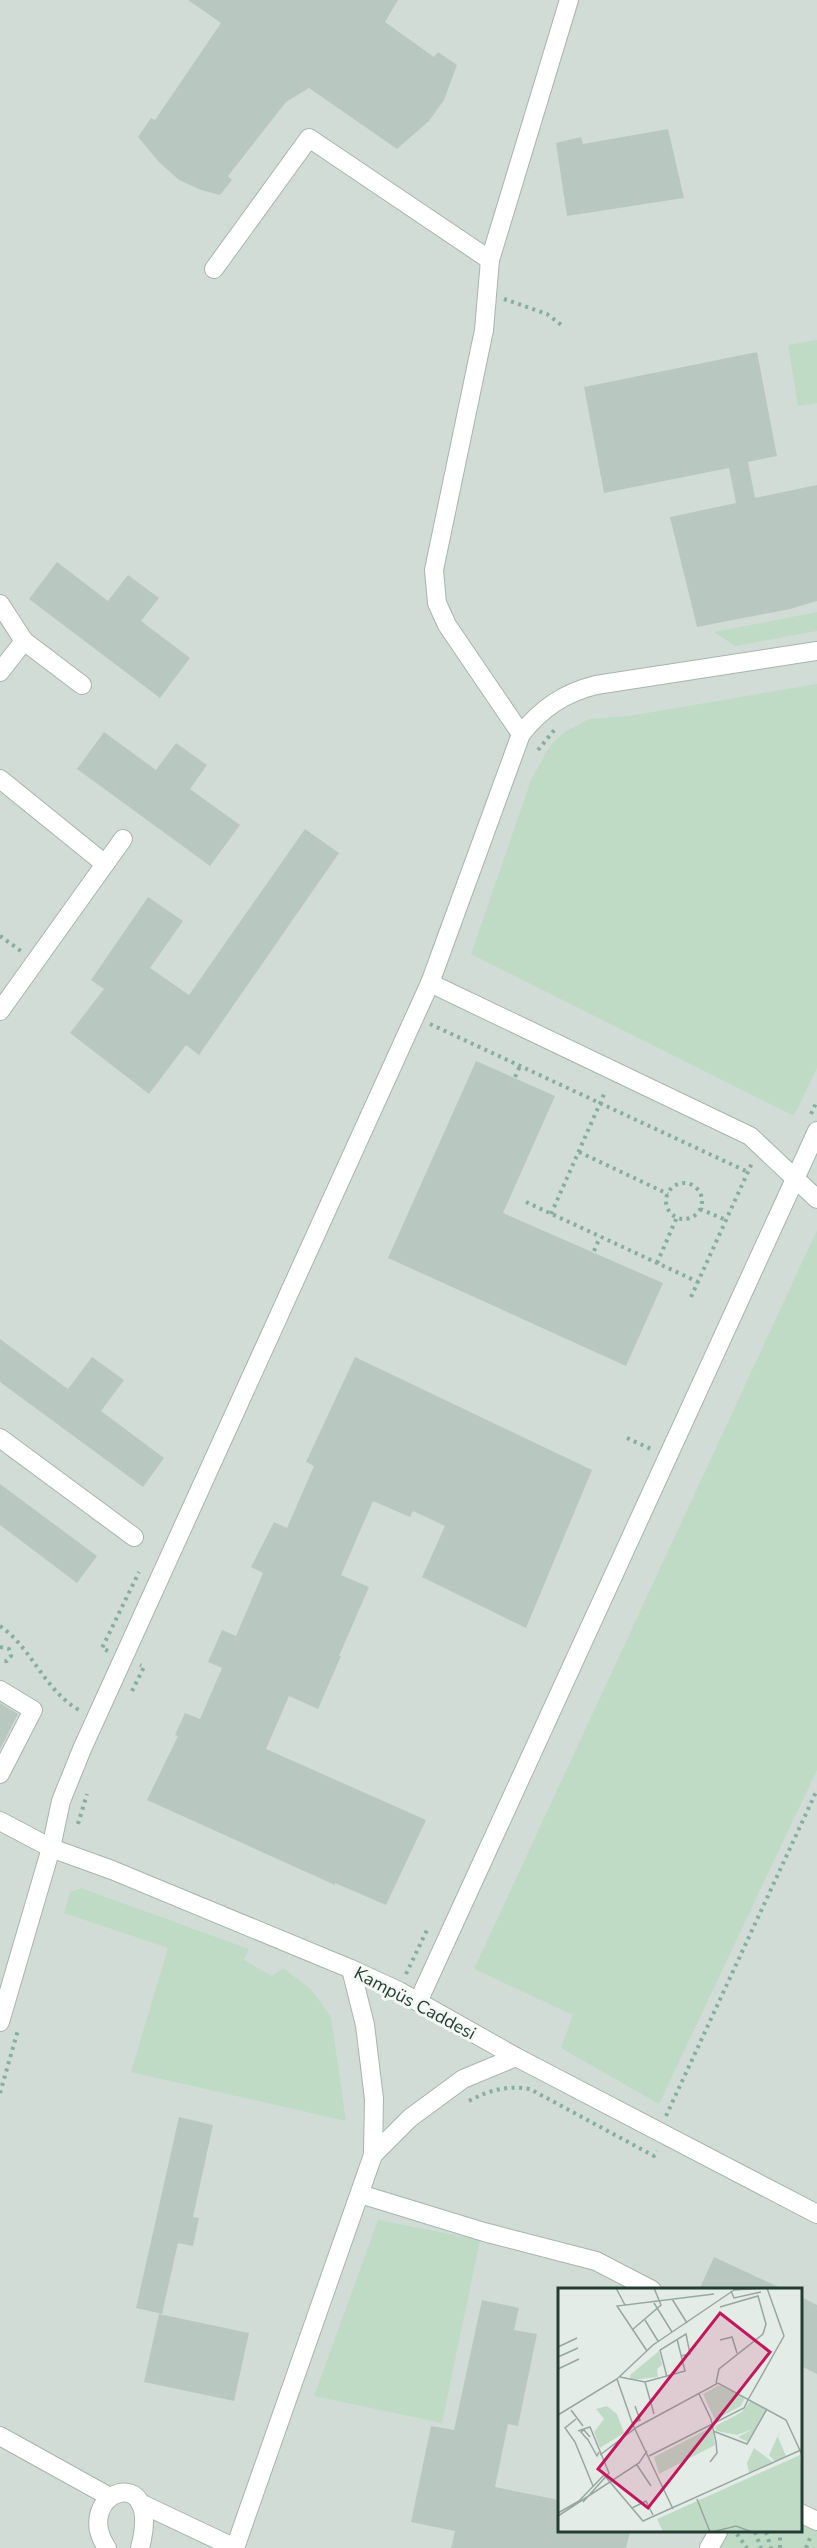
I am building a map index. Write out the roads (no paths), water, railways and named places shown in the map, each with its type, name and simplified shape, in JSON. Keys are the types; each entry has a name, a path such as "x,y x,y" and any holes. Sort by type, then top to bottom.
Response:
{"street":[{"path":"521,734 447,625 437,603 434,570 484,330 489,294 490,260 569,0"},
{"path":"214,269 309,138 490,260"},
{"path":"0,604 24,641 82,685"},
{"path":"0,672 24,641"},
{"path":"0,2022 51,1848 61,1801 95,1719 430,983 521,734 537,714 559,698 578,690 596,685 817,651"},
{"path":"0,779 105,864"},
{"path":"0,1011 123,839"},
{"path":"430,983 750,1136 817,1199"},
{"path":"418,2002 817,1131"},
{"path":"0,1438 134,1537"},
{"path":"0,1690 33,1710 0,1774"},
{"name":"Kampüs Caddesi","path":"0,1821 51,1848 112,1870 351,1969 418,2002 516,2057 817,2214"},
{"path":"140,2503 235,2548 373,2155 374,2099 365,2025 351,1969"},
{"path":"373,2155 410,2118 463,2079 516,2057"},
{"path":"360,2194 484,2232 596,2261 648,2288"},
{"path":"0,2436 110,2497"},
{"path":"108,2548 98,2529 98,2519 110,2497 129,2491 140,2503 144,2522 140,2548"},
{"path":"802,2514 817,2521"},
{"path":"709,2548 717,2533"}]}
